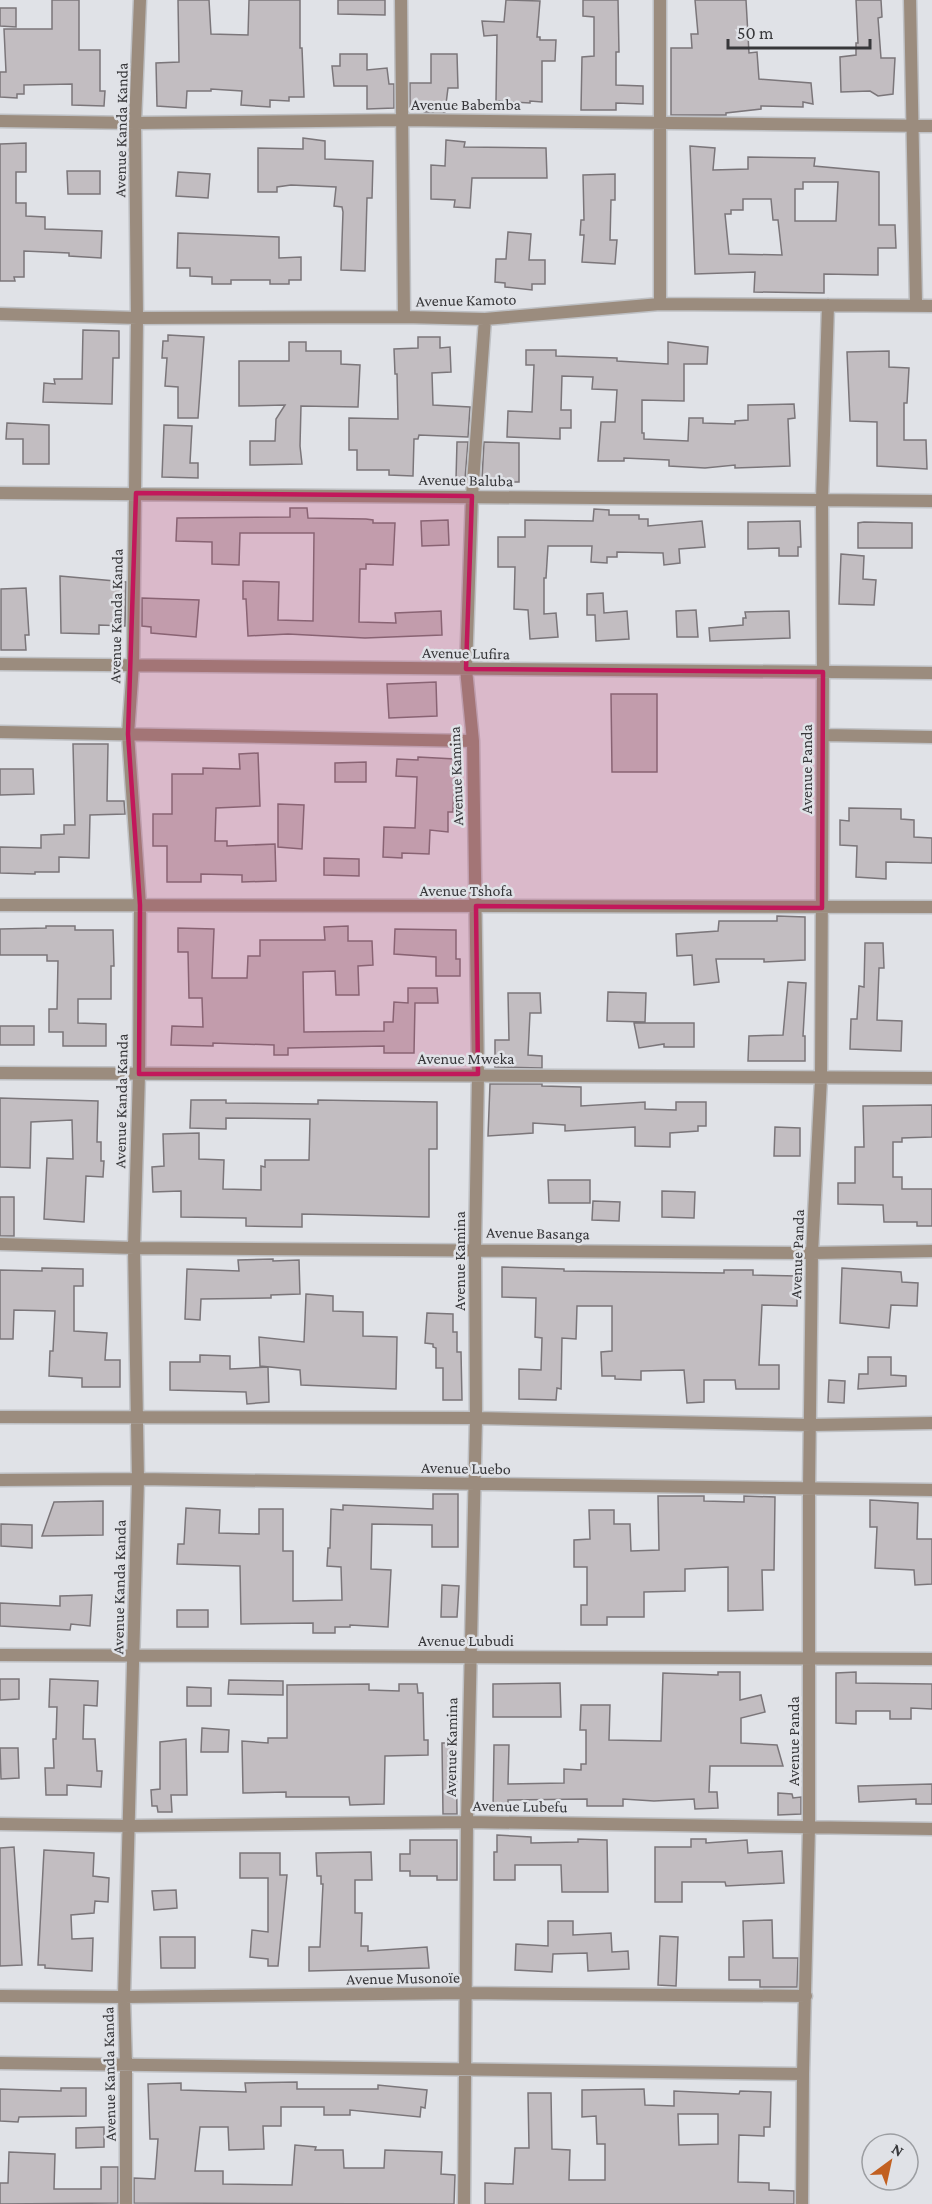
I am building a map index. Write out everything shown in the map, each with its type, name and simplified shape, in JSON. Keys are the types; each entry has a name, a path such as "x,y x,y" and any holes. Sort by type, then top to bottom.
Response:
{"street":[{"name":"Avenue Kanda Kanda","path":"126,2204 124,1997 138,1479 134,1248 139,1074 140,905 128,734 133,665 136,493 135,123 140,0"},
{"path":"401,0 404,316"},
{"path":"660,0 660,304"},
{"path":"910,0 916,304"},
{"name":"Avenue Babemba","path":"0,121 135,123 402,120 932,126"},
{"name":"Avenue Kamoto","path":"0,314 136,318 404,316 485,319 660,304 916,304 932,306"},
{"name":"Avenue Panda","path":"802,2204 809,1827 812,1253 821,1079 822,500 828,305"},
{"name":"Avenue Kamina","path":"464,2204 469,1656 476,1418 475,1249 478,1074 473,741 466,669 472,496 485,319"},
{"name":"Avenue Baluba","path":"0,493 932,501"},
{"name":"Avenue Lufira","path":"0,664 932,674"},
{"path":"0,732 473,741"},
{"path":"823,735 932,737"},
{"name":"Avenue Tshofa","path":"0,905 932,907"},
{"name":"Avenue Mweka","path":"0,1073 932,1078"},
{"name":"Avenue Basanga","path":"0,1244 134,1248 812,1253 932,1251"},
{"path":"0,1417 476,1418 811,1425 932,1424"},
{"name":"Avenue Luebo","path":"0,1480 138,1479 932,1490"},
{"name":"Avenue Lubudi","path":"0,1655 932,1659"},
{"name":"Avenue Lubefu","path":"0,1824 130,1826 467,1822 932,1829"},
{"name":"Avenue Musonoïe","path":"0,1996 465,1993 806,1996"},
{"path":"0,2063 803,2074"}],"highlighted area":[{"path":"136,493 472,496 466,669 823,672 822,908 476,906 478,1074 139,1074 140,905 128,734"}],"building":[{"path":"52,0 79,0 79,50 100,50 100,91 105,91 104,106 72,105 72,84 24,85 24,94 17,94 17,98 0,97 0,72 6,72 4,29 52,29"},
{"path":"178,0 209,0 211,34 248,35 249,0 300,0 300,48 302,48 304,97 289,97 289,101 270,100 270,107 241,105 242,91 211,89 211,91 187,91 186,108 157,106 156,63 179,62"},
{"path":"338,0 385,0 385,15 338,14"},
{"path":"506,0 540,1 537,37 540,37 540,40 556,40 555,61 542,61 542,102 496,101 497,35 484,36 482,21 504,22"},
{"path":"583,0 618,0 619,52 616,52 616,85 643,86 643,104 616,103 616,110 581,110 582,57 594,56 594,17 583,16"},
{"path":"695,0 746,0 749,53 757,52 759,79 811,83 813,104 803,102 803,107 761,106 761,109 726,113 726,115 671,115 671,48 692,48 691,34 698,34"},
{"path":"856,0 881,0 882,17 878,18 881,58 895,58 893,94 878,96 870,91 841,92 840,57 856,55 856,43 858,43"},
{"path":"0,8 16,8 16,27 0,26"},
{"path":"340,54 367,54 367,70 387,68 389,84 394,84 394,108 367,109 367,86 334,86 332,66 340,66"},
{"path":"431,54 457,54 458,88 448,88 445,112 424,112 424,109 410,107 410,83 431,83"},
{"path":"303,138 325,141 325,159 373,161 372,198 367,198 365,271 341,270 343,212 342,207 334,206 336,187 291,185 277,187 277,192 258,192 258,148 303,149"},
{"path":"446,140 465,142 464,147 546,148 547,178 472,178 470,208 454,207 455,200 431,199 431,165 445,166"},
{"path":"26,143 26,172 16,172 16,203 26,203 26,216 45,217 45,229 102,231 101,258 69,256 69,253 24,251 24,277 14,277 15,281 0,281 0,144"},
{"path":"690,146 715,148 713,170 748,169 748,157 815,158 814,166 879,172 879,225 895,225 896,248 878,248 878,275 824,274 824,293 754,292 755,272 695,274","holes":["803,182 838,182 836,221 795,221 795,189 803,189","743,199 771,199 773,220 778,220 782,255 729,254 725,214 731,214 731,210 743,210"]},
{"path":"67,171 100,171 100,194 68,194"},
{"path":"178,172 210,174 208,198 176,196"},
{"path":"615,174 615,200 611,200 610,240 617,240 615,264 582,262 584,235 580,235 581,220 584,220 583,175"},
{"path":"508,232 531,234 529,260 545,260 545,284 532,284 532,290 505,287 505,283 495,282 496,259 506,259"},
{"path":"178,233 279,237 279,258 301,257 301,280 289,280 289,284 270,284 270,280 231,280 231,284 212,284 212,277 190,276 190,268 177,268"},
{"path":"83,330 119,331 119,358 113,358 112,404 43,402 44,383 55,384 54,379 82,379"},
{"path":"168,335 204,337 198,418 178,418 178,387 165,386 167,358 162,358 163,341 168,341"},
{"path":"418,337 440,337 440,348 450,347 451,372 432,373 433,405 470,407 468,437 419,435 418,439 414,439 413,476 389,475 389,470 357,470 357,450 349,450 349,418 398,419 394,349 418,348"},
{"path":"289,342 306,342 306,351 341,351 341,364 360,365 358,407 301,406 302,464 250,465 250,441 275,441 276,419 285,405 239,406 239,361 289,361"},
{"path":"668,342 708,347 707,364 684,364 684,401 642,400 644,439 688,441 689,418 703,418 703,423 735,424 735,421 748,420 748,405 794,404 795,418 788,419 790,466 735,468 735,465 705,468 669,466 669,460 624,458 624,461 598,461 601,422 615,422 617,390 592,389 593,377 562,376 561,410 571,410 571,428 560,428 560,439 507,437 508,411 532,412 534,365 526,365 526,350 556,350 556,356 617,358 617,361 668,364"},
{"path":"889,351 889,367 909,368 907,403 904,403 904,440 926,440 927,469 877,466 877,422 850,421 847,352"},
{"path":"7,423 49,425 49,464 23,464 23,439 6,439"},
{"path":"164,425 192,426 190,463 198,463 198,478 162,477"},
{"path":"457,442 468,442 465,479 456,479"},
{"path":"484,442 519,443 519,482 493,482 493,479 482,479"},
{"path":"290,508 307,508 308,518 366,519 373,520 373,523 395,523 393,565 366,564 366,569 360,569 359,622 396,623 395,613 441,611 442,635 365,638 288,634 248,636 243,581 279,582 278,620 313,621 314,533 240,533 239,565 212,564 212,542 176,541 177,518 290,517"},
{"path":"594,509 609,510 609,515 639,515 639,519 648,519 648,526 702,521 705,547 679,549 680,563 664,565 663,553 617,552 617,557 607,557 607,563 591,562 592,546 548,546 546,578 544,578 544,614 556,613 558,637 530,639 528,610 514,609 515,567 498,567 498,537 525,537 525,520 593,521"},
{"path":"448,520 449,545 422,546 421,521"},
{"path":"800,521 801,547 798,547 798,556 779,556 779,548 748,549 748,522"},
{"path":"858,523 912,523 912,548 858,548"},
{"path":"841,554 864,556 863,579 876,580 874,605 839,604"},
{"path":"60,576 126,582 125,626 99,625 99,634 61,633"},
{"path":"26,588 29,635 25,635 26,650 1,650 1,589"},
{"path":"603,593 604,613 627,611 629,639 596,641 595,615 587,615 587,594"},
{"path":"142,598 199,600 196,637 151,633 151,627 142,626"},
{"path":"696,610 698,637 677,637 676,611"},
{"path":"789,611 790,638 710,641 709,628 743,625 743,618 746,618 745,612"},
{"path":"436,682 437,716 389,718 387,684"},
{"path":"611,694 657,694 657,772 612,772"},
{"path":"73,744 108,744 107,801 124,801 125,814 90,815 89,858 59,857 59,872 0,873 0,847 41,848 41,835 64,834 64,825 75,825"},
{"path":"258,753 260,806 216,808 215,841 227,841 227,846 275,844 276,881 242,882 242,875 201,874 201,882 167,882 167,846 153,846 153,814 172,814 172,774 203,774 203,768 240,769 239,754"},
{"path":"418,757 455,759 453,812 448,812 448,832 430,830 429,854 402,853 402,858 383,857 384,827 415,828 417,777 396,776 397,759 418,760"},
{"path":"366,762 366,782 335,782 335,763"},
{"path":"0,769 33,769 34,794 0,795"},
{"path":"278,804 304,805 302,849 278,847"},
{"path":"849,808 901,809 901,819 914,820 914,837 932,838 932,863 886,862 886,879 856,877 857,846 840,845 840,820 849,821"},
{"path":"324,858 359,859 359,876 324,875"},
{"path":"777,916 805,917 805,960 764,962 764,959 716,959 719,982 694,985 692,955 677,956 676,934 718,931 719,921 777,921"},
{"path":"46,926 75,926 75,930 113,930 114,966 111,966 111,999 78,999 78,1023 106,1024 106,1046 63,1046 63,1032 49,1032 49,1009 57,1009 58,961 47,961 47,955 0,955 0,929 46,928"},
{"path":"348,926 348,941 372,941 373,965 358,966 359,995 336,995 335,971 303,972 304,1032 384,1031 384,1022 393,1022 394,1002 408,1003 408,988 437,988 438,1003 415,1003 414,1053 384,1053 384,1046 288,1048 288,1055 274,1055 274,1045 213,1043 213,1046 171,1045 172,1026 203,1027 202,998 189,998 188,952 178,952 178,928 214,929 212,978 247,978 248,956 260,956 260,940 325,940 324,927"},
{"path":"395,929 456,930 456,959 460,959 460,976 436,976 436,957 394,954"},
{"path":"865,943 883,943 884,968 879,968 877,1020 902,1021 901,1051 850,1049 851,1019 857,1019 859,986 864,987"},
{"path":"788,982 806,983 803,1036 805,1036 805,1061 748,1061 749,1036 783,1035"},
{"path":"608,992 646,993 645,1022 607,1021"},
{"path":"508,993 540,993 541,1013 530,1013 528,1055 542,1056 542,1068 495,1067 495,1040 509,1040"},
{"path":"634,1023 694,1023 694,1047 664,1047 664,1044 639,1048"},
{"path":"0,1026 34,1026 34,1045 0,1045"},
{"path":"490,1084 581,1087 581,1106 645,1102 645,1109 676,1110 676,1102 706,1102 706,1126 698,1126 698,1131 670,1133 670,1147 635,1146 635,1127 565,1131 565,1125 533,1123 533,1133 488,1136"},
{"path":"0,1098 98,1101 97,1142 101,1142 101,1161 104,1161 103,1177 86,1176 84,1222 44,1219 47,1158 73,1159 72,1120 31,1122 30,1168 0,1167"},
{"path":"191,1100 226,1100 226,1103 318,1104 318,1100 437,1102 437,1149 429,1149 429,1217 302,1214 302,1227 246,1226 246,1218 181,1217 181,1191 153,1192 152,1167 164,1166 163,1134 199,1133 199,1159 224,1160 223,1189 261,1190 261,1166 265,1167 265,1160 309,1160 310,1119 226,1118 226,1129 190,1128"},
{"path":"932,1105 932,1137 902,1138 902,1142 893,1142 893,1177 902,1177 902,1189 932,1189 932,1226 917,1226 917,1222 884,1222 883,1205 838,1204 838,1183 855,1183 855,1147 864,1147 863,1106"},
{"path":"775,1127 800,1128 800,1156 774,1156"},
{"path":"548,1180 590,1180 590,1203 549,1203"},
{"path":"662,1191 695,1192 694,1218 662,1217"},
{"path":"0,1197 14,1197 14,1236 0,1236"},
{"path":"593,1201 620,1202 619,1221 592,1220"},
{"path":"273,1259 273,1261 299,1260 300,1294 271,1295 271,1298 201,1299 200,1320 185,1319 187,1269 239,1271 238,1260"},
{"path":"502,1267 564,1269 564,1271 724,1273 724,1270 753,1270 753,1275 797,1276 797,1306 762,1305 759,1365 779,1365 779,1389 736,1389 735,1380 704,1380 704,1402 687,1403 684,1370 641,1371 641,1380 602,1376 601,1352 612,1351 612,1306 577,1306 576,1339 562,1338 561,1389 557,1388 556,1400 519,1399 519,1369 541,1370 542,1338 535,1337 536,1298 502,1297"},
{"path":"42,1268 83,1269 83,1286 74,1286 74,1331 107,1333 105,1360 120,1360 120,1387 82,1387 82,1378 49,1376 55,1311 14,1310 13,1339 0,1339 0,1270 42,1271"},
{"path":"842,1268 901,1272 902,1282 918,1283 917,1306 891,1305 889,1328 840,1323"},
{"path":"306,1294 333,1296 333,1311 363,1312 363,1336 397,1337 396,1389 301,1385 300,1370 260,1366 259,1337 304,1342"},
{"path":"427,1313 453,1314 453,1332 457,1332 457,1352 461,1352 462,1400 443,1400 443,1368 436,1368 436,1348 433,1344 425,1343"},
{"path":"200,1355 230,1356 230,1369 268,1367 269,1402 247,1404 246,1392 170,1390 170,1362 200,1362"},
{"path":"868,1357 891,1357 891,1375 906,1376 906,1386 858,1389 859,1374 868,1374"},
{"path":"829,1380 845,1381 844,1403 828,1402"},
{"path":"433,1494 458,1494 458,1547 432,1547 432,1525 372,1524 371,1569 391,1570 388,1627 350,1625 350,1627 335,1627 335,1633 313,1633 313,1623 241,1624 240,1566 177,1564 178,1544 184,1544 186,1508 220,1510 219,1533 259,1534 259,1509 283,1509 283,1551 293,1551 293,1601 342,1600 341,1567 327,1566 331,1509 343,1510 343,1505 433,1509"},
{"path":"658,1496 704,1496 704,1501 744,1502 744,1496 775,1497 774,1570 762,1570 763,1610 728,1611 728,1567 685,1569 685,1591 644,1592 644,1617 607,1617 607,1625 581,1625 581,1605 587,1605 587,1567 574,1567 574,1540 590,1539 589,1510 614,1510 614,1524 630,1524 631,1551 659,1550"},
{"path":"870,1500 918,1503 917,1539 932,1539 932,1584 915,1585 914,1570 875,1568 877,1527 870,1527"},
{"path":"103,1501 103,1535 42,1536 54,1502"},
{"path":"1,1524 32,1525 32,1548 1,1546"},
{"path":"442,1585 459,1586 457,1617 441,1617"},
{"path":"92,1595 90,1626 71,1624 70,1630 0,1626 0,1603 60,1606 60,1596"},
{"path":"177,1610 208,1610 208,1627 177,1627"},
{"path":"718,1672 740,1672 740,1700 761,1695 765,1712 741,1718 741,1743 777,1745 783,1766 710,1766 709,1792 717,1792 718,1808 695,1809 694,1799 654,1801 623,1799 623,1806 587,1806 587,1799 508,1800 508,1810 493,1810 494,1745 509,1745 508,1784 564,1783 564,1769 581,1770 581,1764 586,1764 586,1730 580,1730 581,1705 610,1705 609,1740 661,1741 663,1673 718,1675"},
{"path":"856,1672 856,1683 932,1684 932,1709 911,1708 911,1719 890,1719 890,1711 856,1711 856,1724 836,1723 836,1673"},
{"path":"0,1679 19,1679 19,1699 0,1700"},
{"path":"50,1679 98,1681 97,1706 84,1705 83,1739 95,1739 97,1771 102,1771 101,1787 67,1785 67,1795 46,1795 45,1768 54,1768 53,1739 56,1739 57,1707 49,1707"},
{"path":"229,1680 283,1681 283,1695 228,1694"},
{"path":"560,1683 561,1717 493,1717 493,1684"},
{"path":"369,1684 369,1690 399,1691 399,1684 417,1684 418,1693 423,1693 424,1740 428,1740 428,1755 385,1756 384,1804 350,1805 349,1797 286,1797 286,1792 243,1793 242,1741 268,1743 268,1738 287,1738 287,1685"},
{"path":"187,1687 211,1688 211,1706 187,1706"},
{"path":"202,1728 229,1730 228,1752 201,1752"},
{"path":"186,1739 187,1795 171,1795 172,1812 158,1812 157,1806 152,1806 151,1790 160,1789 160,1742"},
{"path":"442,1743 456,1743 457,1814 443,1814"},
{"path":"0,1748 18,1748 19,1778 1,1779"},
{"path":"932,1784 932,1804 916,1804 916,1799 859,1802 858,1786"},
{"path":"778,1793 792,1794 793,1798 801,1797 801,1814 778,1815"},
{"path":"497,1835 531,1837 531,1843 578,1842 578,1839 607,1840 608,1892 562,1892 561,1865 515,1865 515,1880 494,1880 494,1852 497,1852"},
{"path":"691,1839 706,1839 706,1843 747,1840 748,1853 782,1851 784,1883 726,1886 725,1882 682,1882 682,1902 655,1902 655,1847 691,1847"},
{"path":"410,1840 457,1840 457,1880 437,1880 437,1876 410,1876 410,1871 400,1871 400,1854 410,1854"},
{"path":"14,1847 22,1965 0,1966 0,1848"},
{"path":"44,1850 94,1853 93,1876 109,1878 108,1902 95,1901 94,1913 71,1915 72,1939 93,1938 92,1971 45,1968 45,1965 38,1965"},
{"path":"371,1852 372,1880 355,1880 355,1913 362,1913 361,1946 368,1946 368,1951 427,1947 429,1968 309,1971 309,1947 320,1947 323,1884 321,1884 321,1876 317,1876 316,1853"},
{"path":"240,1853 280,1853 280,1875 287,1875 278,1966 268,1966 268,1959 250,1957 252,1930 268,1932 268,1878 240,1878"},
{"path":"176,1890 177,1908 154,1910 152,1891"},
{"path":"772,1920 773,1958 798,1958 797,1987 760,1987 760,1980 729,1980 729,1957 744,1957 743,1921"},
{"path":"548,1921 573,1921 573,1935 611,1933 612,1952 628,1951 629,1969 588,1971 587,1953 553,1954 552,1972 515,1970 516,1944 548,1946"},
{"path":"660,1936 678,1937 676,1986 658,1985"},
{"path":"160,1937 195,1937 195,1968 161,1968"},
{"path":"297,2082 297,2089 378,2089 378,2085 427,2090 425,2108 421,2107 420,2117 350,2110 350,2115 324,2115 324,2107 281,2107 281,2126 263,2126 264,2149 229,2150 228,2127 200,2127 195,2171 223,2171 223,2184 292,2185 295,2145 316,2147 315,2150 343,2150 344,2168 384,2168 385,2150 442,2152 441,2174 455,2175 454,2204 134,2203 134,2178 155,2179 158,2139 150,2139 148,2084 181,2083 181,2090 246,2092 245,2083"},
{"path":"61,2088 86,2088 86,2116 19,2117 18,2122 0,2121 0,2089 61,2091"},
{"path":"644,2089 645,2105 674,2106 674,2091 739,2094 740,2091 771,2092 770,2127 764,2127 764,2136 739,2135 738,2182 769,2183 769,2190 794,2191 794,2204 485,2204 485,2183 513,2184 515,2148 529,2148 528,2093 551,2093 552,2149 570,2150 569,2180 605,2180 605,2144 597,2144 596,2116 582,2117 582,2090","holes":["678,2114 718,2114 718,2144 679,2145"]},
{"path":"104,2127 104,2147 76,2148 76,2128"},
{"path":"9,2152 55,2154 54,2189 101,2189 101,2167 118,2167 118,2203 0,2204 0,2183 8,2183"}]}
